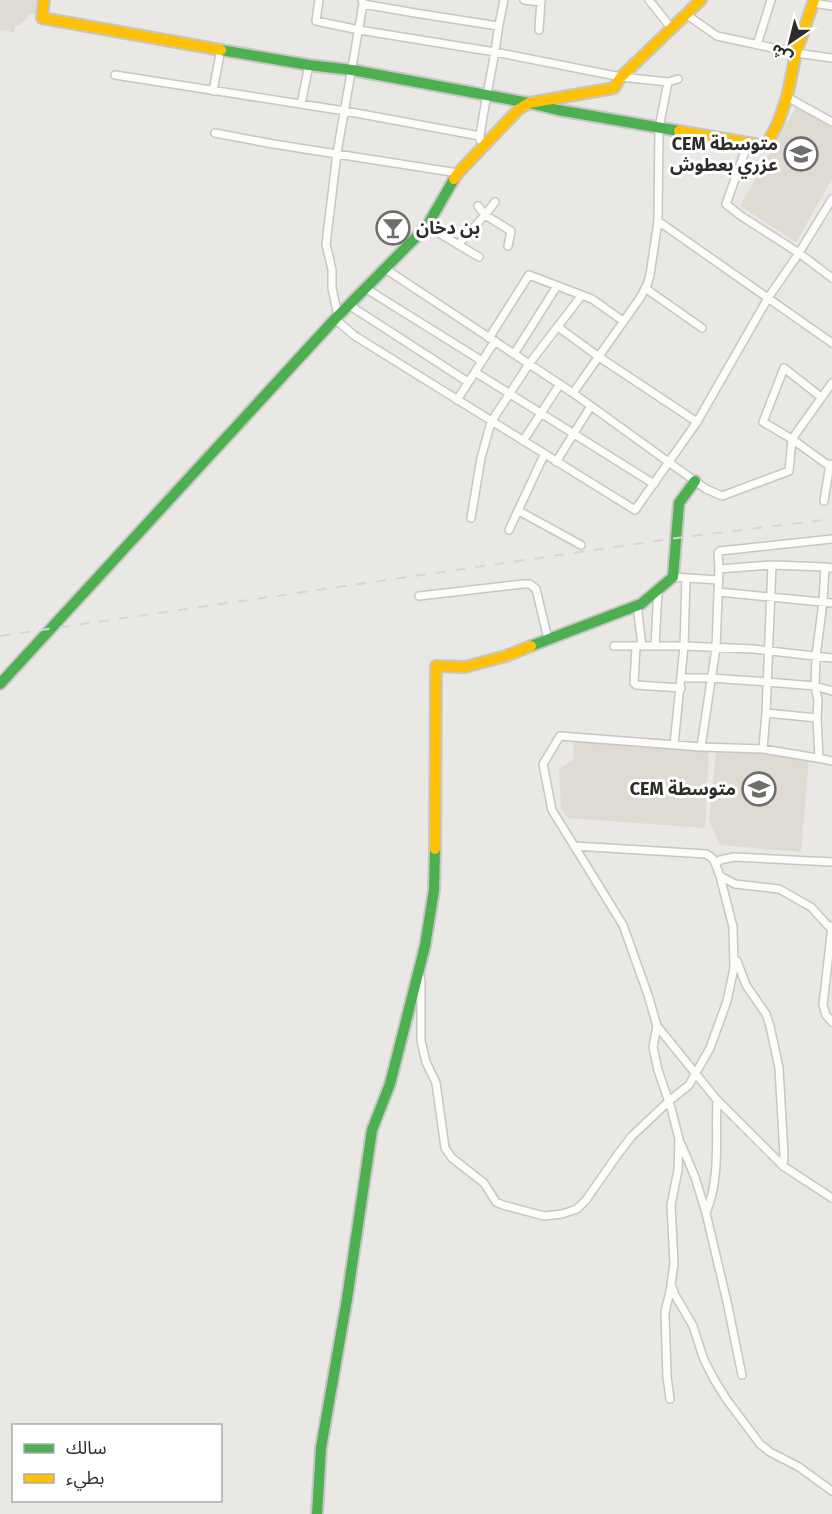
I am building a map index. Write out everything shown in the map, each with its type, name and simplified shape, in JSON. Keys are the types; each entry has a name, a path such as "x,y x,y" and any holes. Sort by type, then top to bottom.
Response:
{"street":[{"path":"44,0 42,18 309,65 352,70 558,110 766,146 778,123 787,97 796,53 813,1 832,6"},
{"path":"319,0 316,21 495,52 621,77 668,82 678,78"},
{"path":"482,148 480,136 486,95 504,0"},
{"path":"524,0 541,1 539,30"},
{"path":"0,684 336,318 427,226 458,173 519,109 529,103 614,88 621,77 701,0"},
{"path":"757,45 771,0"},
{"path":"652,1 672,28"},
{"path":"498,26 415,14 362,2 337,153 326,244 332,270 336,318 355,336 635,510 697,422 768,298 832,199"},
{"path":"687,15 717,36 796,53 832,58"},
{"path":"213,91 220,49"},
{"path":"301,104 309,65"},
{"path":"115,75 345,111 480,136"},
{"path":"573,393 645,288 650,275 658,221 659,128 668,82"},
{"path":"787,97 832,122"},
{"path":"215,133 458,173"},
{"path":"748,143 726,204 832,278"},
{"path":"458,245 495,202"},
{"path":"478,206 485,215 511,231 508,246"},
{"path":"658,221 832,343"},
{"path":"427,226 478,257"},
{"path":"384,268 560,384 706,489 722,496 789,471 792,439 832,383"},
{"path":"457,400 482,361 529,275 592,299 623,321"},
{"path":"514,354 557,286"},
{"path":"365,288 482,361"},
{"path":"645,288 702,328"},
{"path":"471,519 481,459 491,422 529,364 582,295"},
{"path":"349,305 468,382"},
{"path":"558,327 697,422"},
{"path":"821,397 784,368 763,422 831,465 824,501"},
{"path":"475,372 654,484"},
{"path":"522,441 560,384"},
{"path":"556,462 591,406"},
{"path":"509,530 544,455"},
{"path":"673,577 679,503 695,481"},
{"path":"519,511 581,545"},
{"path":"701,747 716,648 718,554 720,551 832,539"},
{"path":"719,568 772,564 829,567 816,656 815,686 818,705 819,758"},
{"path":"763,749 772,564"},
{"path":"317,1514 321,1448 347,1299 372,1130 390,1084 425,946 434,890 436,666 465,667 506,656 641,604 673,577 718,580"},
{"path":"675,745 682,678 686,578"},
{"path":"419,596 530,584 536,589 548,639"},
{"path":"655,646 658,589"},
{"path":"718,592 832,603"},
{"path":"637,605 639,646 634,683 681,688"},
{"path":"614,646 684,646 768,651 832,658"},
{"path":"682,678 815,686 832,691"},
{"path":"766,713 817,718"},
{"path":"832,761 763,749 701,747 560,735 543,764 552,810 623,925 657,1026 717,1100 783,1166 832,1198"},
{"path":"418,971 421,982 421,1041 426,1062 436,1083 445,1148 452,1158 484,1183 496,1202 544,1215 562,1214 577,1209 632,1136 689,1085 696,1075 710,1048 727,1001 735,956 733,927 720,876 712,856 700,853 574,846"},
{"path":"716,864 720,860 734,857 832,862"},
{"path":"720,876 735,884 779,889 811,907 832,927 823,1005 826,1015 832,1022"},
{"path":"735,956 746,985 766,1014 770,1026 779,1068 783,1166"},
{"path":"657,1026 653,1047 658,1070 679,1139 695,1177 706,1213 728,1302 742,1375"},
{"path":"706,1213 714,1183 717,1152 717,1100"},
{"path":"670,1400 665,1312 674,1264 671,1205 678,1170 679,1139"},
{"path":"671,1284 693,1326 704,1360 715,1381 760,1444 770,1452 799,1467 832,1491"}],"shaded area":[{"path":"0,0 39,0 38,11 36,14 28,14 28,18 19,25 15,25 13,33 0,30"},
{"name":"CEM متوسطة عزري بعطوش","path":"796,107 832,128 832,179 796,242 740,206"},
{"path":"573,737 709,751 705,828 568,818 561,807 559,769 574,759"},
{"name":"CEM متوسطة","path":"716,750 809,757 801,852 720,845 709,820"}],"railway":[{"path":"0,636 677,538 832,519"}],"traffic: fast":[{"path":"221,50 352,70 679,131"},
{"path":"0,684 335,319 427,226 454,179"},
{"path":"531,646 641,604 673,577 679,503 695,481"},
{"path":"317,1514 321,1448 347,1299 372,1130 390,1084 425,946 434,890 435,849"}],"traffic: slow":[{"path":"44,0 42,18 221,50"},
{"path":"454,179 519,109 529,103 614,88 621,77 701,0"},
{"path":"679,131 766,146 778,123 787,97 796,53 814,0"},
{"path":"435,849 436,666 465,667 506,656 531,646"}],"place":[{"name":"CEM متوسطة عزري بعطوش","path":"801,154"},
{"name":"بن دخان","path":"393,228"},
{"name":"CEM متوسطة","path":"759,789"}]}
